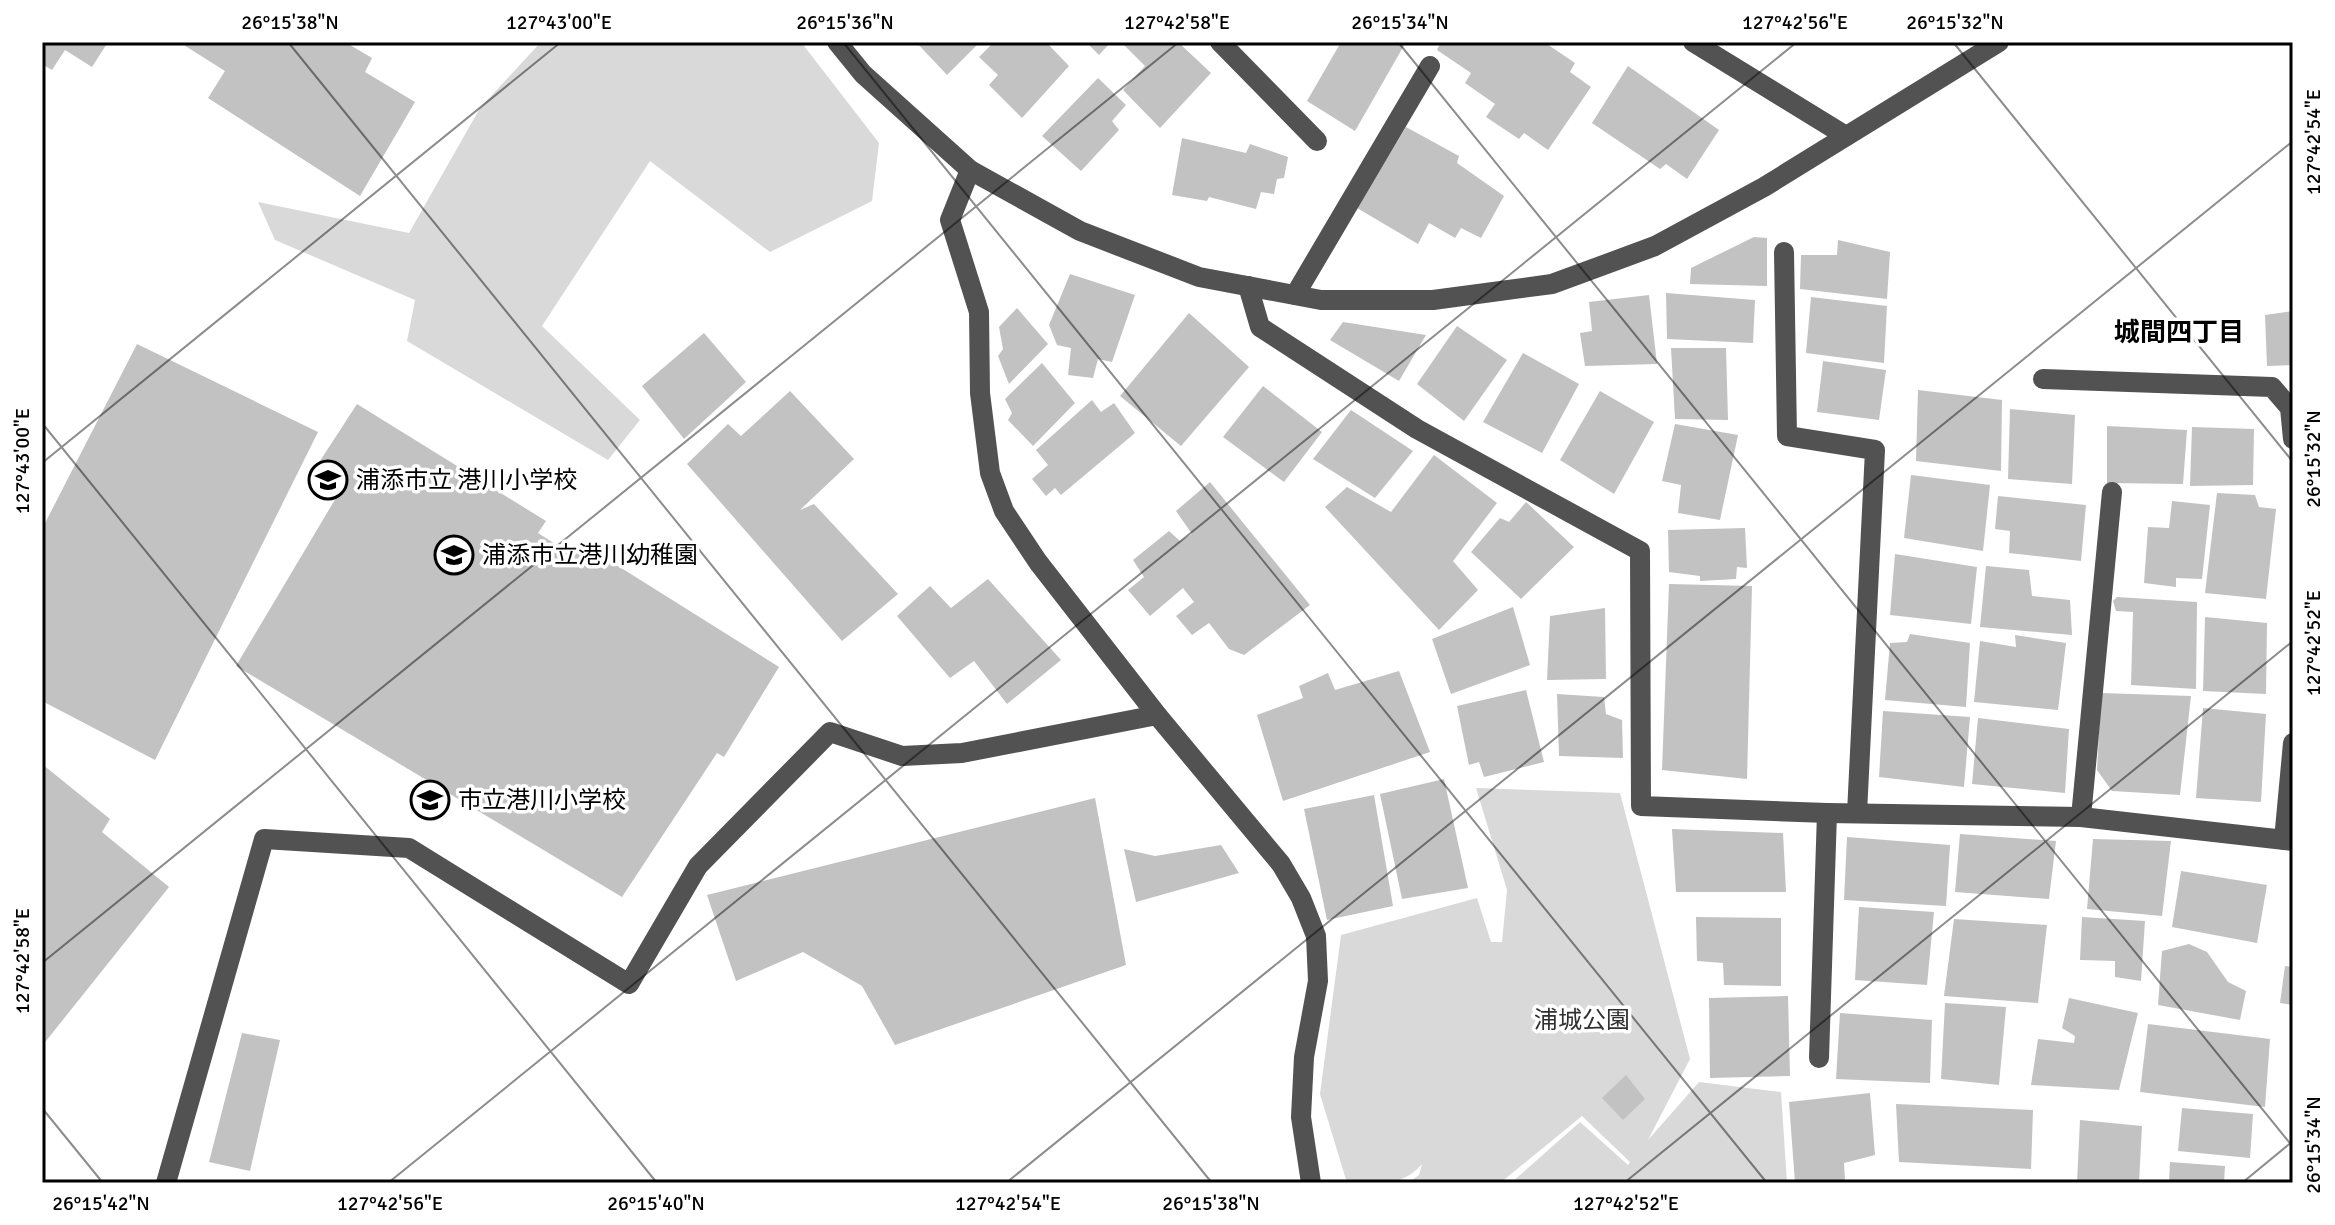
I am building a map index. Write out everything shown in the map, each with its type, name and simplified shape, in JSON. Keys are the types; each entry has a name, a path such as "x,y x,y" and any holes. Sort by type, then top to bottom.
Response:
{"street":[{"path":"837,42 863,74 970,170 1080,231 1199,277 1321,300 1433,300 1552,284 1655,246 1764,187 1999,42"},
{"path":"1220,42 1317,141"},
{"path":"1693,42 1846,136"},
{"path":"1295,295 1430,66"},
{"path":"970,170 950,220 979,312 980,393 990,473 1004,511 1038,562 1157,715 1281,864 1301,898 1316,936 1318,981 1304,1057 1301,1117 1311,1183"},
{"path":"1784,252 1787,436 1875,450 1857,813"},
{"path":"1248,286 1260,327 1417,429 1640,551 1641,806 2081,817 2288,841 2293,743"},
{"path":"2043,379 2272,387 2292,408 2293,439"},
{"path":"2081,817 2112,492"},
{"path":"166,1183 264,839 409,848 629,984 698,866 830,732 902,756 962,753 1157,715"},
{"path":"1819,1058 1827,813"}],"green space":[{"path":"541,42 801,42 879,143 872,201 770,252 650,161 542,326 640,420 608,460 407,341 415,300 275,240 258,202 409,233 480,108"},
{"name":"浦城公園","path":"1476,788 1620,793 1690,1059 1648,1140 1699,1082 1781,1092 1787,1183 1511,1183 1580,1122 1628,1165 1630,1162 1582,1116 1500,1183 1408,1183 1419,1175 1422,1164 1397,1181 1347,1183 1320,1094 1341,935 1477,898 1491,942 1502,942 1507,890"}],"building":[{"path":"42,42 108,42 92,67 65,50 52,70 42,64"},
{"path":"179,42 345,42 372,58 365,72 415,102 360,196 208,98 225,71"},
{"path":"916,42 980,42 947,75"},
{"path":"994,42 1046,42 1069,66 1022,118 989,85 998,75 979,57"},
{"path":"1086,42 1111,42 1099,55"},
{"path":"1126,42 1178,42 1211,73 1160,128 1123,90 1145,66 1124,45"},
{"path":"1341,42 1406,42 1355,131 1307,101"},
{"path":"1441,42 1544,42 1575,63 1570,72 1591,87 1548,150 1524,133 1519,139 1486,117 1495,104 1465,83 1471,73 1437,50"},
{"path":"1628,66 1719,130 1687,179 1666,164 1660,169 1592,123"},
{"path":"1098,78 1126,105 1112,121 1119,130 1081,171 1042,136"},
{"path":"1406,127 1459,156 1457,163 1504,196 1481,238 1461,228 1455,238 1429,223 1418,244 1357,208"},
{"path":"1182,138 1246,153 1250,144 1288,157 1284,178 1277,179 1274,194 1261,192 1256,209 1209,197 1207,201 1172,195"},
{"path":"1754,237 1767,238 1767,286 1690,284 1691,268"},
{"path":"1838,240 1890,252 1887,299 1800,289 1801,255 1837,255"},
{"path":"1070,274 1135,295 1112,362 1098,359 1093,378 1068,375 1071,348 1057,345 1049,325"},
{"path":"1666,293 1755,300 1753,343 1667,339"},
{"path":"1649,295 1657,364 1585,366 1580,333 1592,331 1589,302"},
{"path":"1811,297 1887,306 1884,363 1806,353"},
{"path":"1017,308 1048,344 1009,384 998,356 1003,349 999,327"},
{"path":"2293,311 2293,365 2267,366 2265,315"},
{"path":"1189,313 1249,367 1181,446 1120,396"},
{"path":"1343,322 1426,335 1399,381 1330,340"},
{"path":"1457,326 1507,360 1464,421 1417,384"},
{"path":"704,333 746,382 684,439 642,386"},
{"path":"137,344 318,432 155,760 42,701 42,529"},
{"path":"1671,348 1726,348 1728,420 1675,419"},
{"path":"1523,353 1579,384 1542,453 1483,422"},
{"path":"1823,361 1886,370 1879,420 1817,412"},
{"path":"1042,363 1075,403 1033,446 1008,420 1012,413 1005,399"},
{"path":"1263,386 1322,432 1284,482 1223,437"},
{"path":"1918,390 2002,400 2001,471 1916,461"},
{"path":"790,391 854,459 800,510 814,504 898,594 842,641 687,464 728,424 741,436"},
{"path":"1600,391 1654,422 1614,494 1560,460"},
{"path":"1092,400 1101,412 1114,403 1135,433 1061,495 1055,488 1046,496 1032,479 1048,465 1036,450"},
{"path":"357,404 546,521 538,533 574,556 583,544 779,667 724,757 717,753 622,897 236,666 346,481 318,464"},
{"path":"2010,409 2075,415 2072,484 2008,479"},
{"path":"1351,410 1413,451 1375,498 1313,459"},
{"path":"1675,424 1738,435 1720,520 1678,513 1681,485 1662,481"},
{"path":"2107,426 2187,430 2183,484 2107,483"},
{"path":"2192,427 2254,429 2253,485 2190,486"},
{"path":"1434,455 1497,503 1453,561 1478,590 1439,630 1325,507 1347,487 1391,512"},
{"path":"1911,475 1990,485 1983,551 1904,538"},
{"path":"1210,482 1310,605 1244,655 1229,649 1209,623 1192,635 1176,616 1194,602 1183,588 1150,616 1128,590 1144,577 1133,560 1169,531 1180,541 1192,534 1176,511"},
{"path":"2217,493 2255,495 2259,507 2276,509 2266,599 2205,593"},
{"path":"1998,496 2086,505 2081,561 2009,553 2010,531 1995,529"},
{"path":"2172,501 2210,505 2202,579 2176,578 2176,587 2144,583 2148,527 2169,528"},
{"path":"1526,502 1574,547 1521,599 1471,552 1500,518 1509,522"},
{"path":"1745,528 1747,568 1737,567 1736,579 1700,581 1700,576 1669,572 1668,530"},
{"path":"1895,554 1977,567 1971,624 1890,615"},
{"path":"1986,566 2029,570 2032,596 2070,600 2072,635 1980,627"},
{"path":"988,579 1061,660 1007,704 974,661 950,678 897,616 930,586 951,608"},
{"path":"1669,584 1752,586 1747,779 1662,770"},
{"path":"2117,597 2197,602 2196,689 2131,685 2133,612 2116,611 2113,601"},
{"path":"1513,607 1530,665 1451,694 1432,639"},
{"path":"1605,608 1606,679 1547,680 1550,616"},
{"path":"2205,617 2267,623 2266,694 2203,691"},
{"path":"1910,634 1970,643 1966,707 1885,700 1890,643 1907,642"},
{"path":"2015,635 2066,643 2058,710 1974,702 1980,641 2016,647"},
{"path":"1399,671 1430,752 1283,801 1257,715 1303,698 1299,686 1328,673 1335,690"},
{"path":"1526,690 1544,762 1484,777 1479,762 1469,765 1457,706"},
{"path":"2101,693 2191,696 2180,795 2112,791 2097,770"},
{"path":"1557,694 1604,697 1606,714 1622,720 1623,758 1559,756"},
{"path":"2203,708 2266,714 2261,802 2196,798"},
{"path":"1883,711 1970,717 1964,787 1879,777"},
{"path":"1978,718 2069,729 2065,793 1972,784"},
{"path":"42,764 110,819 102,832 169,887 42,1046"},
{"path":"1444,779 1468,888 1402,899 1380,794"},
{"path":"1374,795 1393,906 1327,920 1304,809"},
{"path":"1095,798 1126,965 895,1045 862,986 803,952 736,981 707,895"},
{"path":"1672,829 1783,833 1786,892 1676,892"},
{"path":"1960,834 2056,841 2049,899 1955,892"},
{"path":"1847,837 1950,845 1946,906 1844,900"},
{"path":"2093,839 2171,841 2162,916 2087,909"},
{"path":"1221,845 1239,873 1136,902 1124,849 1155,856"},
{"path":"2181,871 2267,885 2257,943 2172,927"},
{"path":"1859,907 1934,912 1927,985 1855,980"},
{"path":"1696,917 1781,918 1781,986 1724,985 1723,963 1697,961"},
{"path":"2082,917 2145,921 2141,981 2115,977 2115,961 2080,960"},
{"path":"1954,919 2047,925 2038,1003 1944,996"},
{"path":"2189,944 2207,952 2228,982 2246,991 2240,1020 2158,1005 2162,951"},
{"path":"2285,966 2293,967 2293,1005 2280,1003"},
{"path":"1788,996 1790,1076 1710,1078 1709,998"},
{"path":"2069,998 2138,1013 2119,1090 2031,1085 2038,1039 2074,1043 2075,1036 2062,1028"},
{"path":"1945,1003 2006,1007 1999,1085 1941,1079"},
{"path":"1840,1013 1932,1020 1930,1083 1836,1079"},
{"path":"2148,1024 2270,1039 2265,1107 2140,1092"},
{"path":"242,1033 280,1040 250,1171 209,1162"},
{"path":"1626,1075 1645,1099 1623,1120 1602,1098"},
{"path":"1870,1093 1875,1155 1844,1163 1845,1180 1795,1183 1789,1102"},
{"path":"1896,1104 2033,1110 2031,1169 1899,1162"},
{"path":"2182,1108 2253,1114 2250,1158 2178,1151"},
{"path":"2080,1120 2142,1126 2139,1183 2077,1183"},
{"path":"2170,1162 2225,1166 2224,1183 2169,1183"}],"place":[{"name":"浦添市立 港川小学校","path":"328,480"},
{"name":"浦添市立港川幼稚園","path":"454,555"},
{"name":"市立港川小学校","path":"430,800"}],"district":[{"name":"城間四丁目","path":"2179,332"}]}
